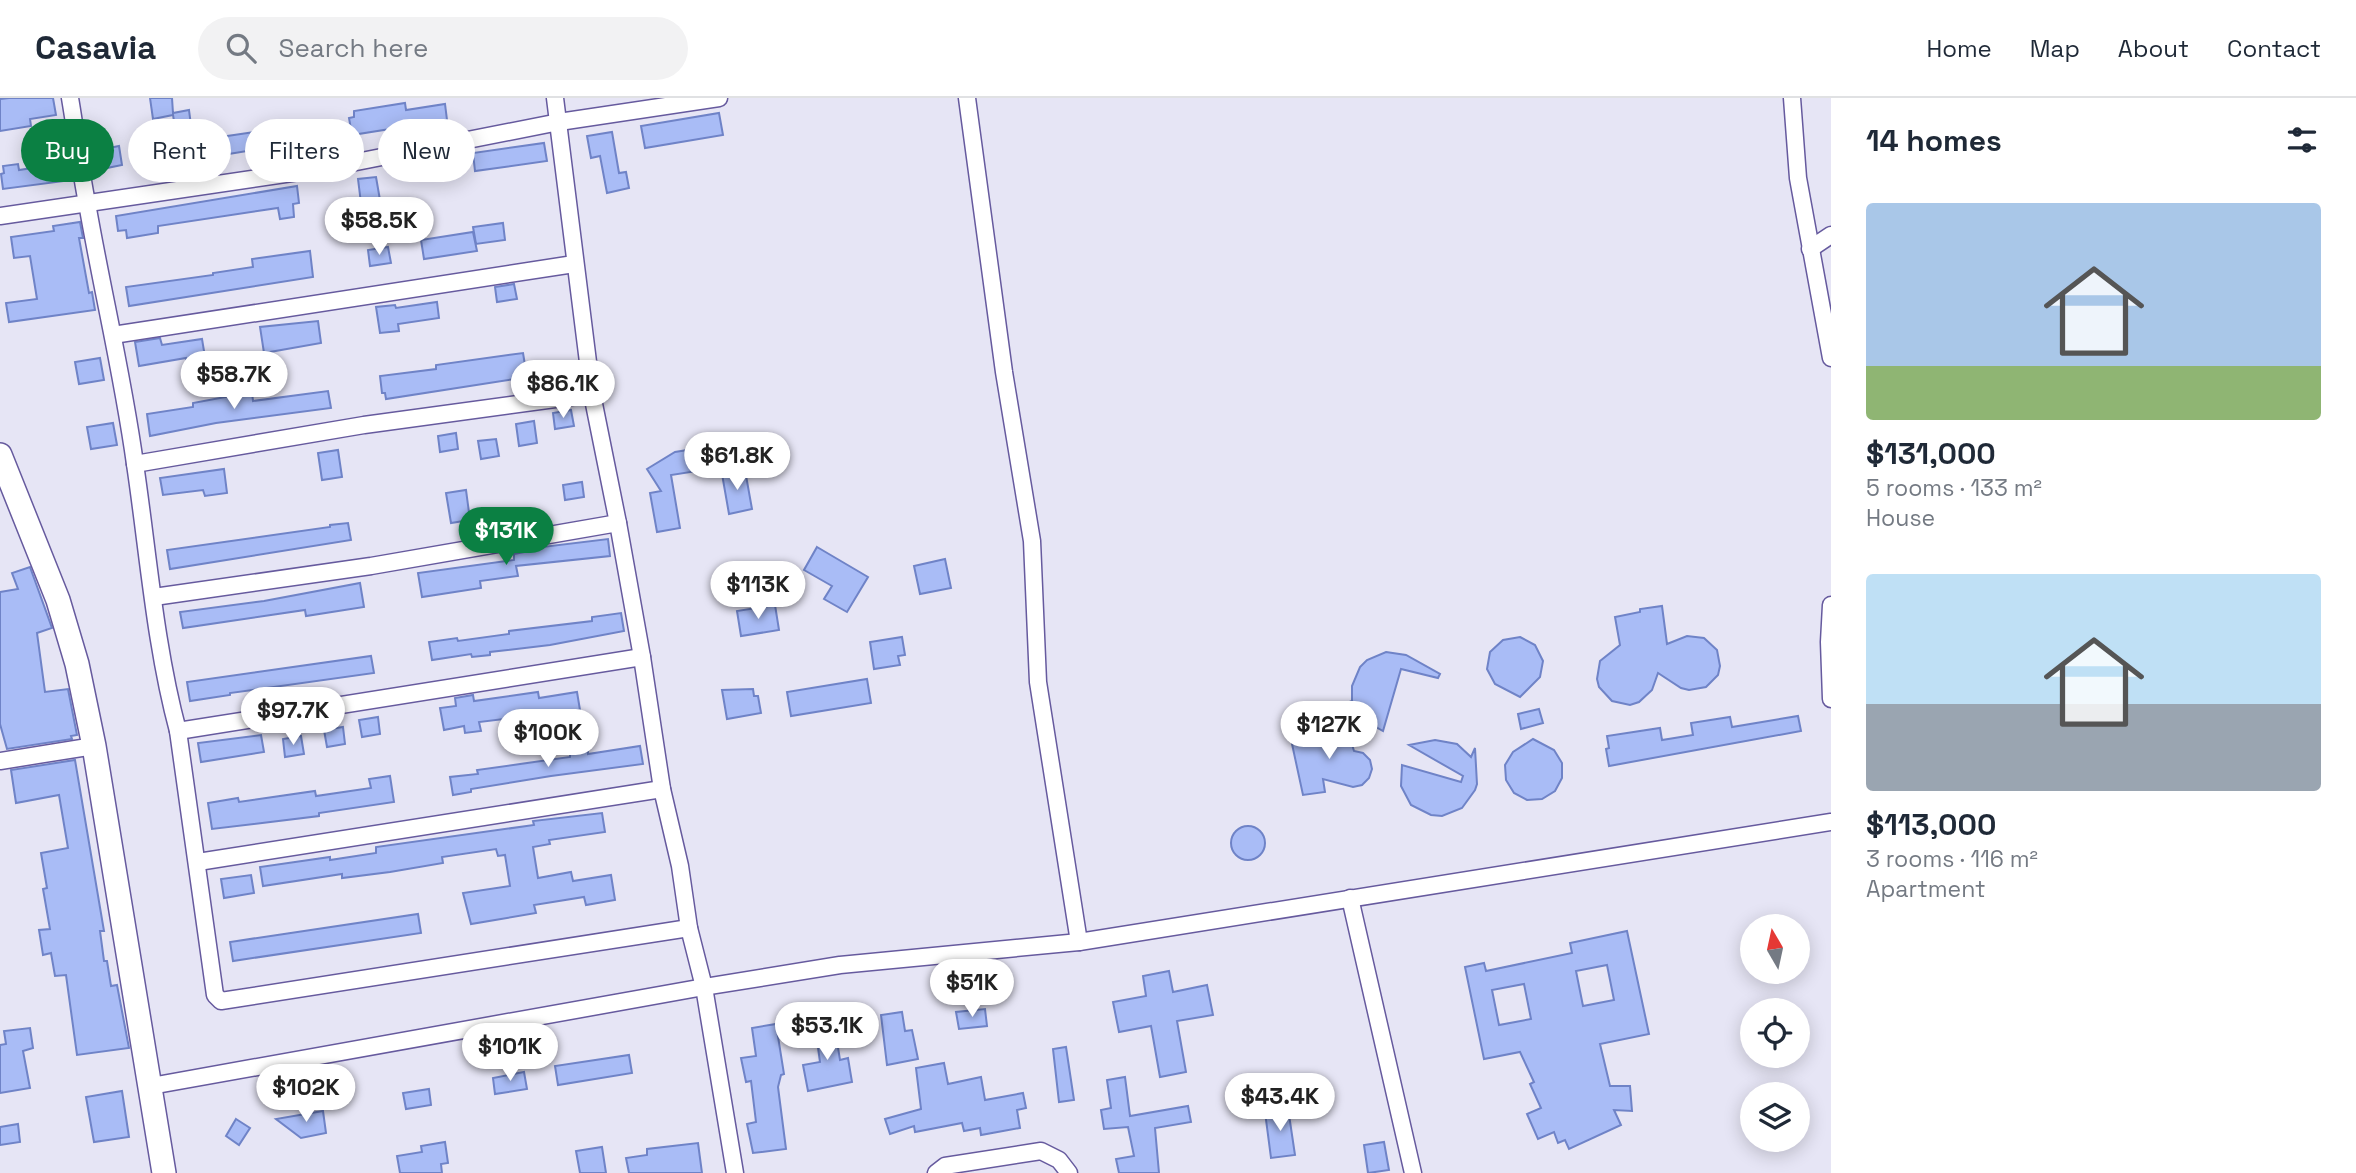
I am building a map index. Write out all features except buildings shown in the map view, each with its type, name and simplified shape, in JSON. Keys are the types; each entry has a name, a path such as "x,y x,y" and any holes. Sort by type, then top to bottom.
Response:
{"main road":[{"path":"0,454 58,600 77,664 94,746 164,1173"}],"street":[{"path":"70,98 135,464 143,536 198,862 215,995 221,1001 689,928"},
{"path":"555,98 592,394 642,657 662,789 680,866 689,928 705,987 736,1173"},
{"path":"0,216 326,168 559,122 719,98"},
{"path":"1792,98 1798,178 1831,358"},
{"path":"968,99 1004,372 1032,541 1038,682 1079,942"},
{"path":"1810,249 1831,235"},
{"path":"113,335 574,264"},
{"path":"135,464 364,425 592,394"},
{"path":"154,597 371,566 618,523"},
{"path":"1831,605 1831,699"},
{"path":"178,731 642,657"},
{"path":"0,761 94,746"},
{"path":"198,862 662,789"},
{"path":"151,1086 840,965 1079,942 1831,822"},
{"path":"1350,898 1413,1173"},
{"path":"936,1173 945,1166 1041,1151 1059,1160 1069,1173"}]}
